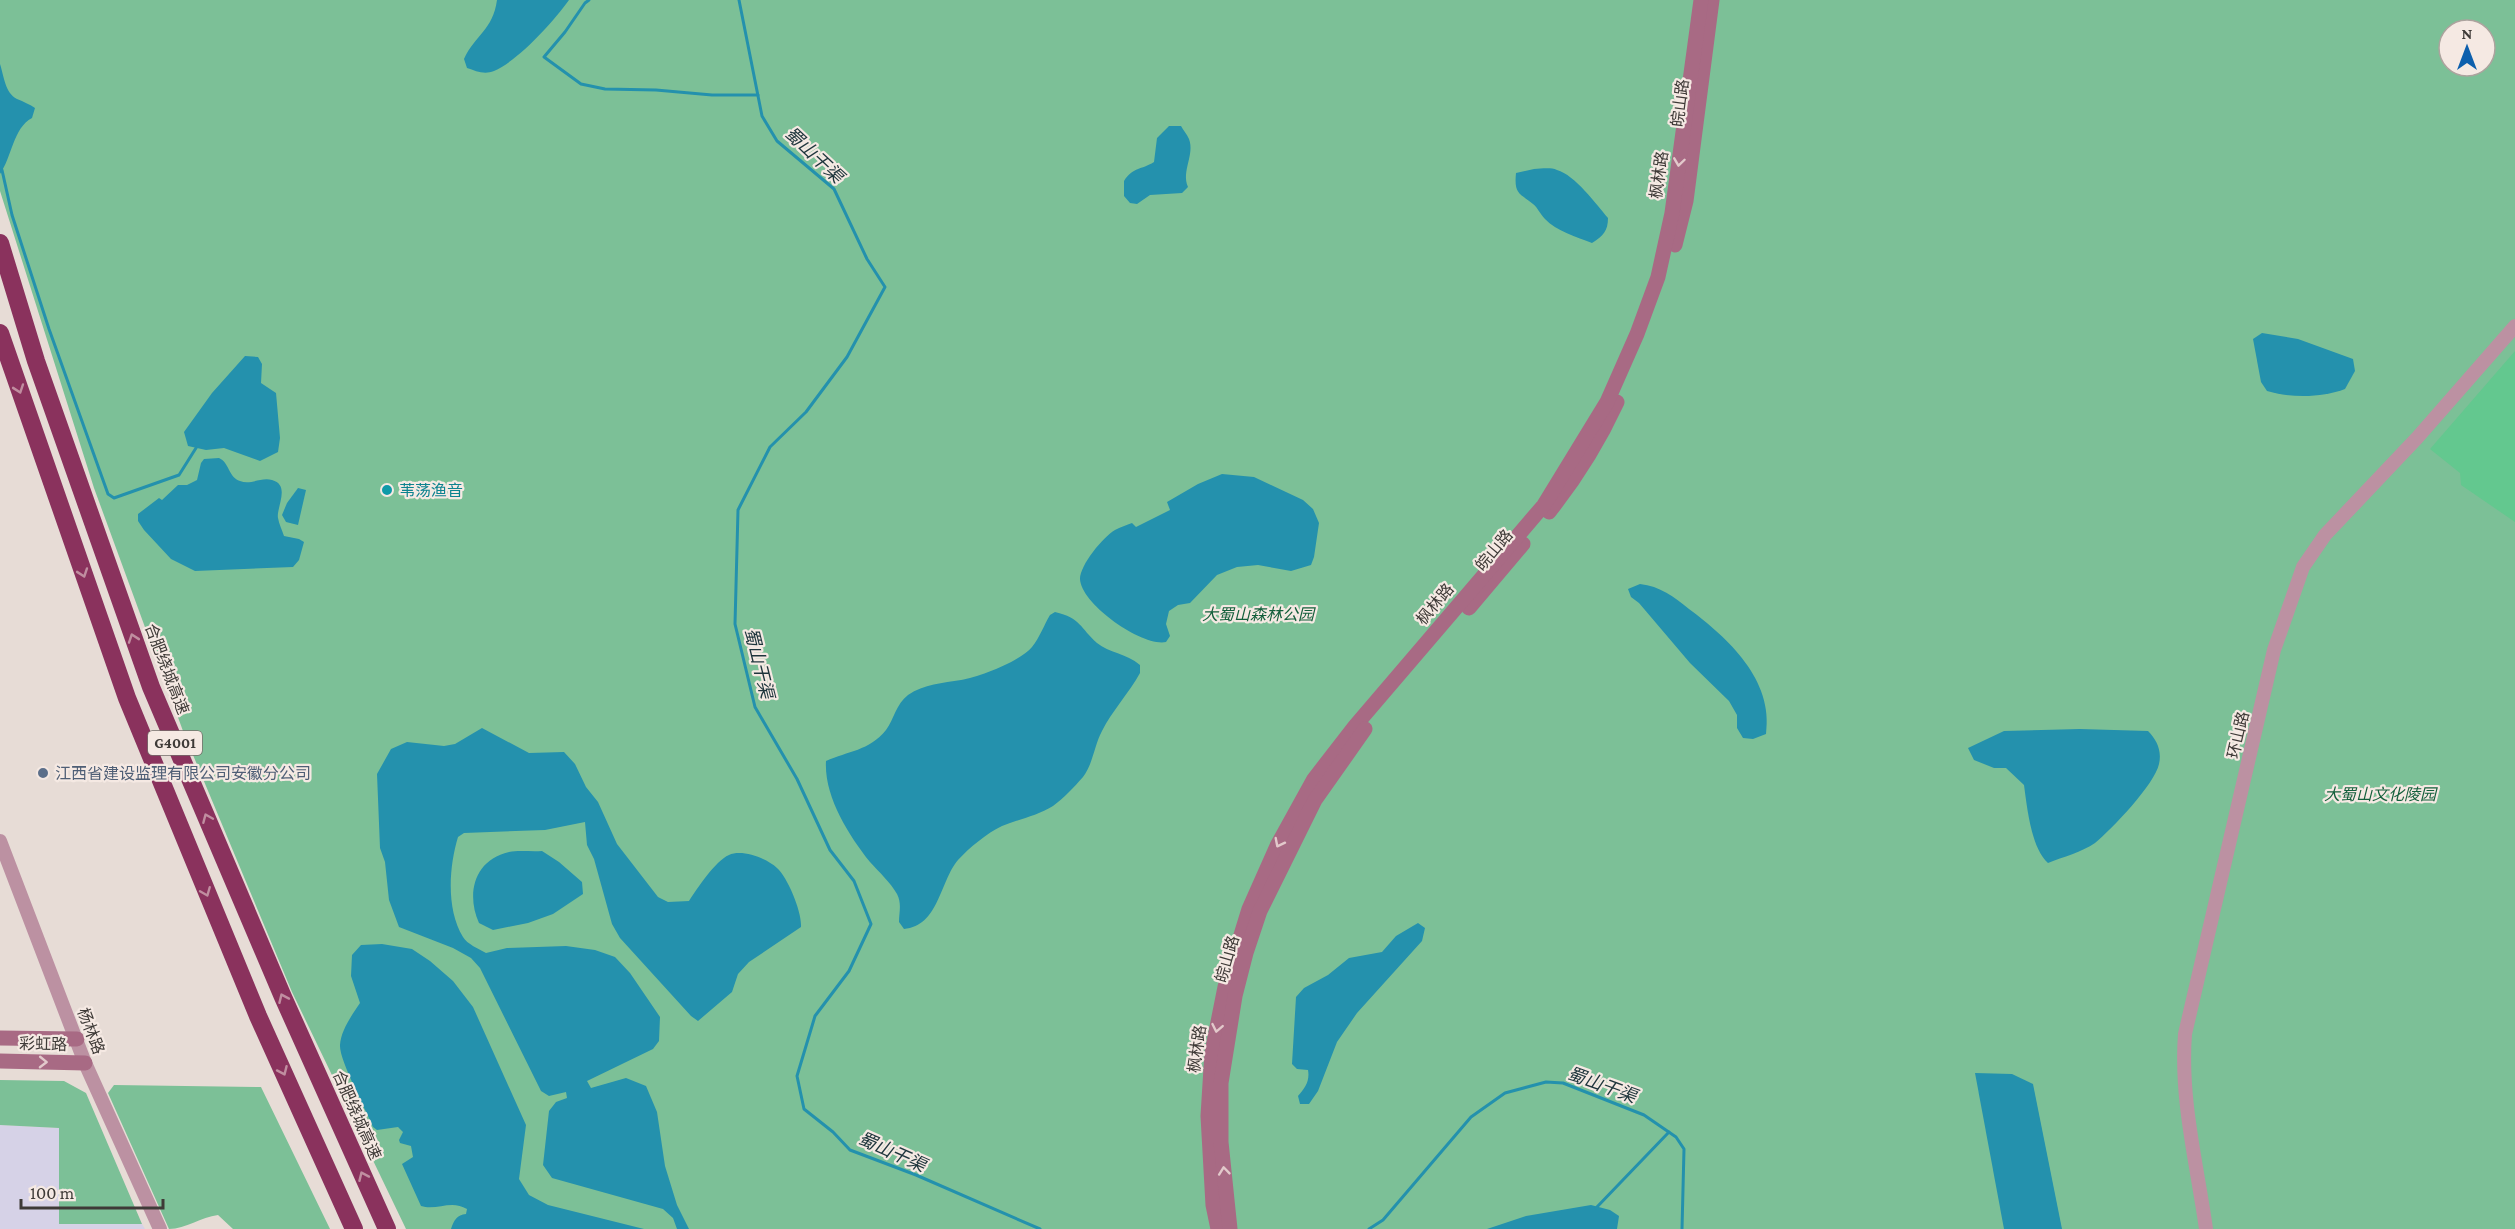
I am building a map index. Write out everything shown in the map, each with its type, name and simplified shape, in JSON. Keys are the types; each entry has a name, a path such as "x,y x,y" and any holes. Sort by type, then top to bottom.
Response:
{"highway":[{"name":"合肥绕城高速","path":"0,243 36,361 151,687 282,997 387,1229"},
{"name":"G4001","path":"0,333 127,698 258,1016 354,1229"}],"main road":[{"name":"枫林路","path":"1218,1229 1213,1205 1209,1116 1212,1052 1225,987 1249,909 1277,846 1314,779 1355,726 1544,505 1607,402 1637,334 1658,277 1672,213 1701,0"},
{"name":"皖山路","path":"1230,1229 1221,1142 1221,1083 1235,996 1260,911 1300,827 1326,782 1378,712 1501,572 1564,493 1605,429 1651,326 1667,278 1683,212 1712,0"},
{"name":"彩虹路","path":"0,1038 76,1039"},
{"name":"彩虹路","path":"0,1061 85,1063"}],"street":[{"name":"环山路","path":"2206,1229 2187,1110 2183,1066 2185,1034 2274,650 2292,592 2303,567 2325,535 2417,438 2515,326"},
{"name":"杨林路","path":"0,842 85,1063 160,1229"}],"shaded area":[{"path":"0,1125 59,1128 60,1224 142,1224 145,1229 0,1229"}],"green space":[{"name":"大蜀山森林公园","path":"0,0 2515,0 2515,1229 406,1229 292,992 183,731 94,488 0,191"},
{"path":"2515,351 2515,522 2461,485 2460,473 2430,449"},
{"path":"0,1080 64,1081 86,1093 142,1224 59,1224 59,1128 0,1125"},
{"path":"114,1085 261,1087 330,1229 233,1229 218,1215 169,1229 108,1093"}],"water":[{"path":"497,0 569,0 535,40 504,66 487,73 467,68 464,59 488,26"},
{"path":"0,64 10,93 35,108 32,118 17,136 0,174"},
{"path":"1169,126 1181,126 1189,139 1190,151 1186,175 1188,187 1182,193 1150,195 1137,204 1130,203 1124,196 1124,181 1134,171 1154,162 1157,138"},
{"path":"1534,169 1557,170 1578,184 1608,218 1606,230 1602,235 1592,243 1561,230 1545,219 1535,206 1518,192 1516,185 1516,173"},
{"path":"2262,333 2298,339 2353,359 2355,371 2345,389 2336,392 2306,396 2267,391 2261,382 2253,339"},
{"path":"245,356 258,357 262,364 261,383 276,393 280,438 278,452 260,461 224,448 206,450 188,446 184,432 212,393"},
{"path":"219,458 236,479 244,482 272,480 281,487 278,518 284,536 304,542 299,560 293,567 195,571 171,559 144,530 138,521 138,514 159,498 162,500 178,485 187,485 197,480 204,459"},
{"path":"1222,474 1254,477 1303,500 1313,509 1319,523 1311,565 1291,571 1258,565 1237,567 1217,575 1190,603 1178,605 1169,611 1166,624 1170,636 1166,642 1155,642 1143,638 1114,622 1090,600 1080,579 1084,566 1093,552 1115,530 1132,523 1136,527 1170,510 1167,502 1198,484"},
{"path":"298,488 306,490 298,525 286,522 282,515 287,503"},
{"path":"1640,584 1654,587 1672,596 1704,620 1733,647 1755,678 1763,696 1767,714 1766,734 1753,739 1743,738 1737,728 1737,715 1729,701 1690,663 1639,603 1631,597 1628,589"},
{"path":"1055,612 1075,620 1097,643 1135,661 1140,665 1140,673 1106,724 1089,766 1076,785 1053,806 1002,826 973,846 952,869 932,911 925,920 916,926 904,929 899,922 900,905 897,894 862,851 839,814 829,788 826,761 873,742 889,726 901,703 914,691 934,684 978,676 999,668 1026,653 1032,647 1050,615"},
{"path":"482,728 529,753 564,752 575,764 586,787 598,802 617,844 658,897 668,902 689,901 718,863 734,853 747,854 772,864 786,879 794,896 801,927 749,962 738,974 732,992 698,1021 620,938 612,924 594,859 587,845 585,822 545,830 464,833 458,837 451,874 452,901 458,926 467,942 486,953 507,948 566,946 595,950 615,957 630,973 660,1017 659,1041 653,1049 587,1081 591,1088 626,1078 646,1086 657,1112 665,1166 677,1205 689,1229 677,1229 673,1218 663,1209 552,1178 543,1165 549,1111 556,1102 567,1098 566,1092 549,1096 541,1091 480,968 471,958 453,948 399,927 389,900 385,862 380,848 377,774 391,749 407,742 444,746 455,744"},
{"path":"2080,729 2148,731 2158,746 2159,764 2150,783 2102,837 2084,849 2048,863 2042,856 2034,838 2024,785 2006,768 1994,768 1974,760 1968,748 2004,731"},
{"path":"542,851 582,882 583,894 553,914 528,923 493,930 479,923 473,901 474,890 481,870 488,862 509,852"},
{"path":"1418,923 1425,928 1422,941 1357,1013 1337,1042 1318,1091 1309,1104 1300,1104 1298,1096 1306,1084 1308,1070 1297,1069 1292,1064 1296,997 1304,988 1328,975 1349,958 1382,952 1396,936"},
{"path":"382,944 412,949 430,961 453,981 473,1007 526,1125 519,1179 529,1195 548,1205 644,1229 451,1229 456,1218 466,1214 467,1209 455,1205 421,1206 402,1164 413,1157 411,1146 400,1143 403,1132 398,1127 377,1130 373,1127 348,1073 341,1052 342,1034 360,1003 351,976 352,955 361,945"},
{"path":"1975,1073 2012,1074 2033,1084 2062,1229 2004,1229"},
{"path":"1591,1205 1610,1210 1619,1216 1617,1229 1487,1229 1526,1216"}],"waterway":[{"path":"589,0 544,57 581,84 605,89 656,90 712,95 758,95"},
{"name":"蜀山干渠","path":"739,0 762,116 777,141 834,189 867,259 885,287 847,357 806,412 770,447 738,510 735,624 755,707 797,779 830,850 854,881 871,924 849,971 815,1016 797,1076 804,1109 833,1132 850,1150 916,1175 1040,1229"},
{"path":"2,170 12,215 49,329 108,494 114,498 179,475 196,448"},
{"name":"蜀山干渠","path":"1369,1229 1383,1220 1471,1117 1505,1093 1546,1082 1563,1083 1644,1115 1676,1137 1684,1149 1682,1229"},
{"path":"1596,1208 1669,1132"}],"place":[{"name":"苇荡渔音","path":"387,490"},
{"name":"江西省建设监理有限公司安徽分公司","path":"43,773"}],"park label":[{"name":"大蜀山文化陵园","path":"2380,794"}]}
